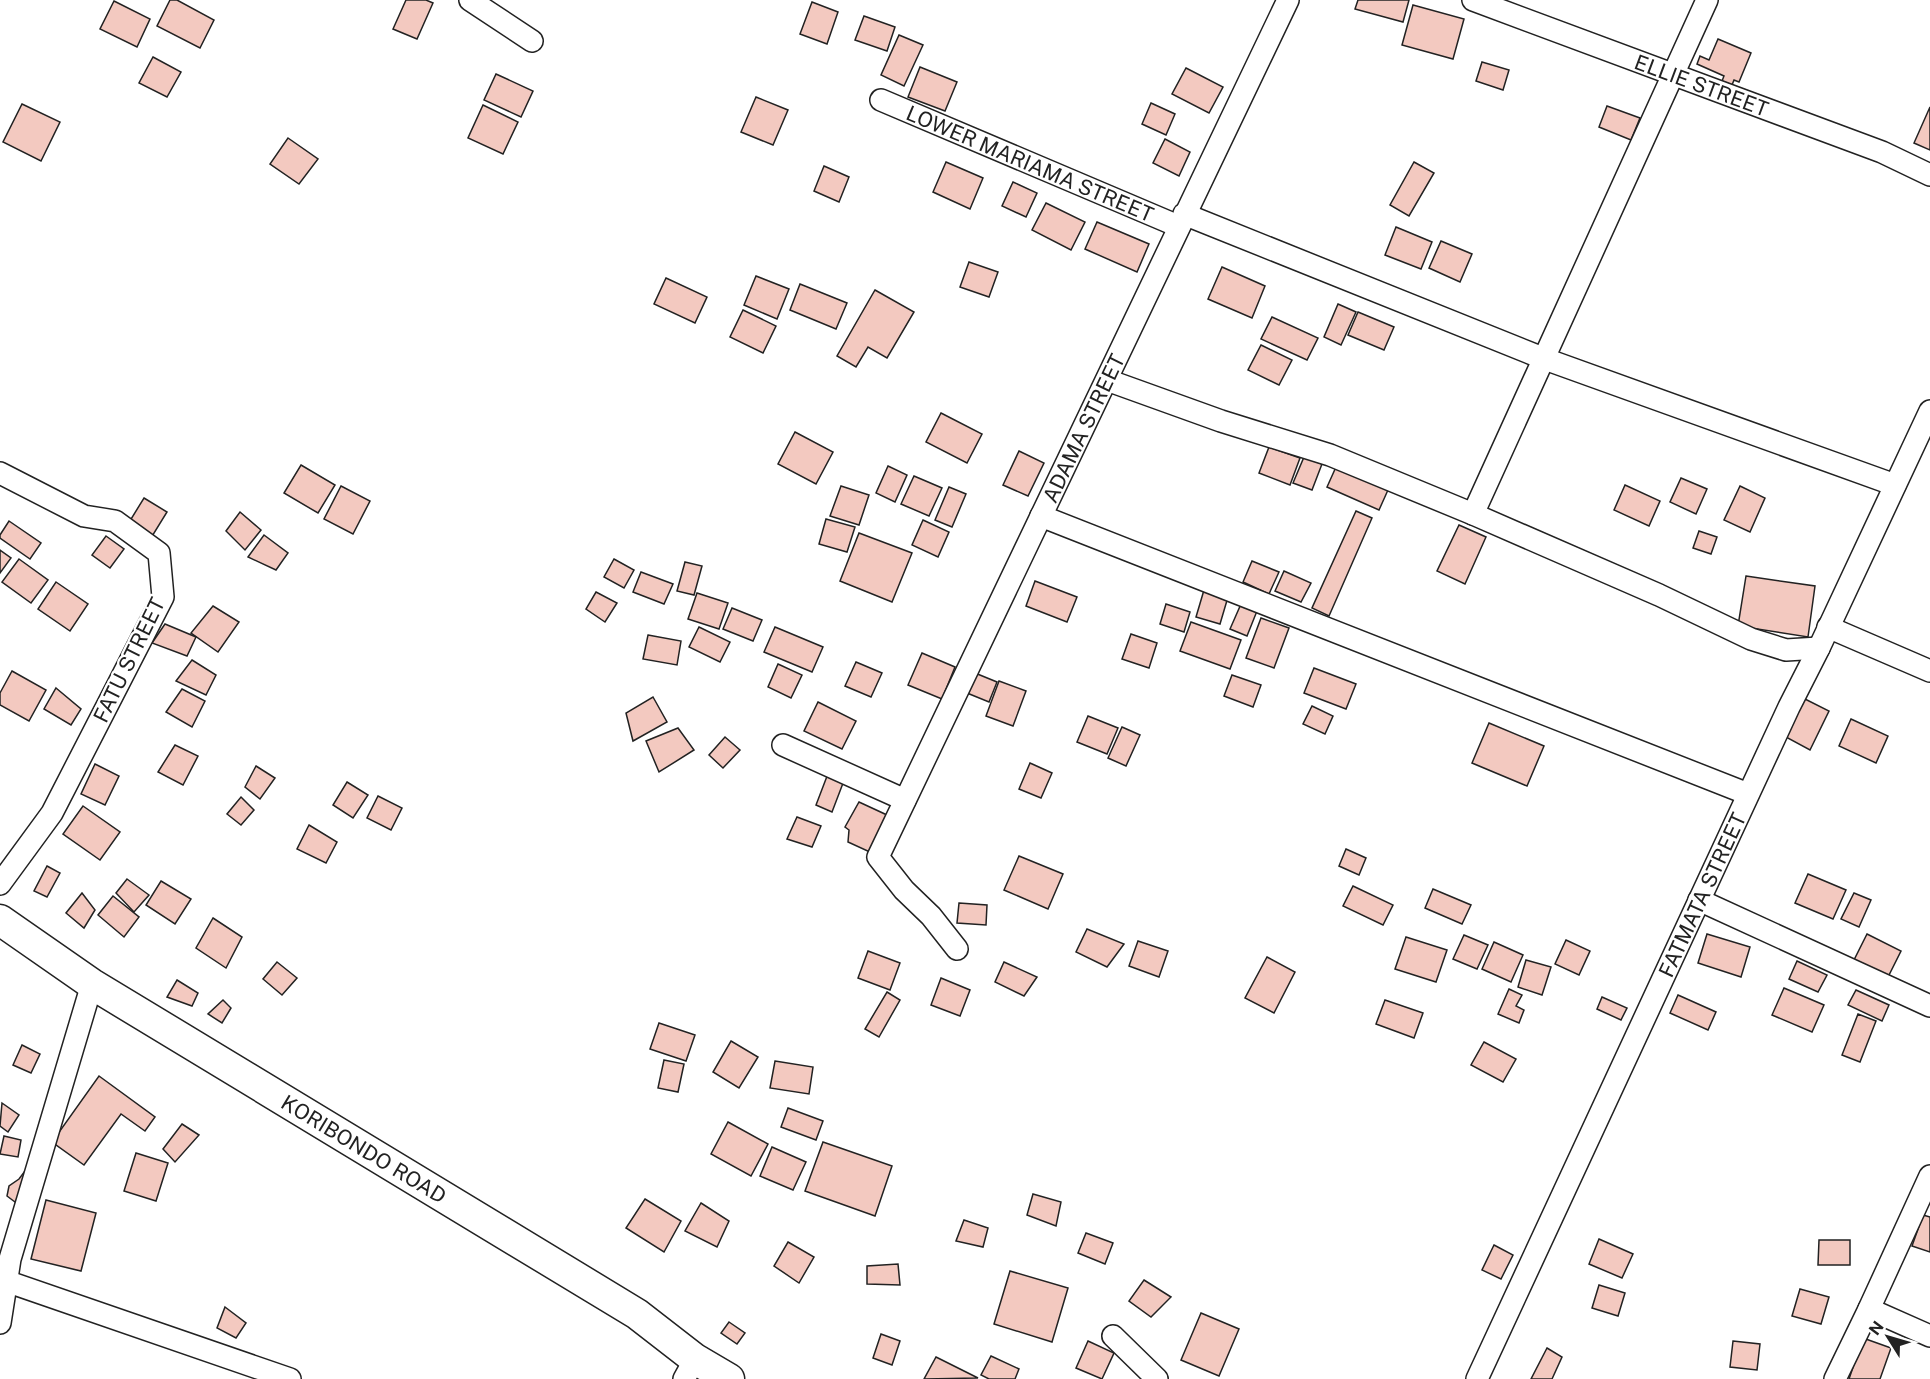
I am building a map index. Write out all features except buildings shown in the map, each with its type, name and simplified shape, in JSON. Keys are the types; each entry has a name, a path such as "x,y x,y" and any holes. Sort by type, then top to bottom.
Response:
{"highway":[{"name":"KORIBONDO ROAD","path":"0,921 92,984 637,1314 690,1369 729,1379"}],"street":[{"path":"470,0 532,41"},
{"name":"ADAMA STREET","path":"957,949 931,916 904,890 878,856 1288,0"},
{"name":"ELLIE STREET","path":"1473,0 1882,153 1930,176"},
{"path":"1473,514 1707,0"},
{"name":"LOWER MARIAMA STREET","path":"881,100 1181,220 1545,359 1895,485"},
{"path":"1107,380 1221,422 1330,455 1659,595 1751,639 1786,650 1819,648"},
{"name":"FATMATA STREET","path":"1477,1379 1748,794 1930,411"},
{"name":"FATU STREET","path":"0,473 84,516 115,521 159,553 163,597 52,813 0,884"},
{"path":"1041,516 1748,794"},
{"path":"1828,627 1930,671"},
{"path":"783,745 905,800"},
{"path":"1699,900 1930,1005"},
{"path":"0,1323 10,1282 13,1250 92,984"},
{"path":"1835,1379 1930,1176"},
{"path":"10,1282 290,1379"},
{"path":"1869,1310 1930,1336"},
{"path":"1113,1336 1157,1379"}]}
